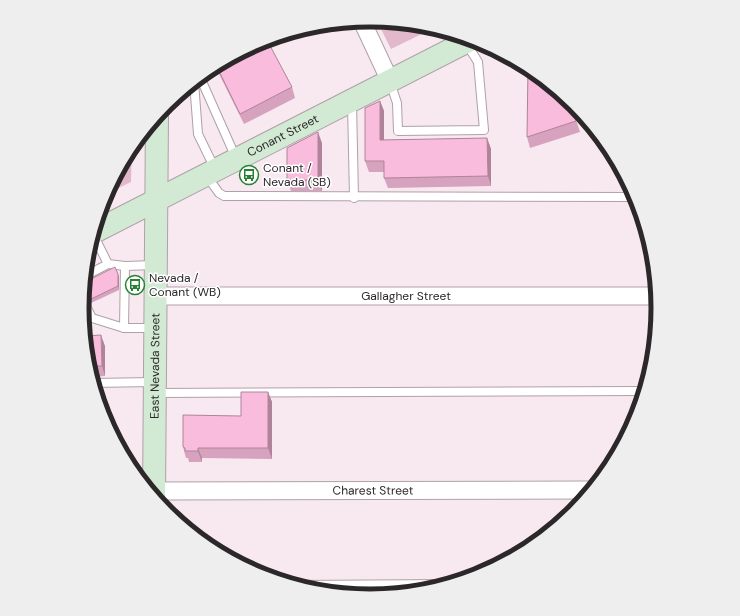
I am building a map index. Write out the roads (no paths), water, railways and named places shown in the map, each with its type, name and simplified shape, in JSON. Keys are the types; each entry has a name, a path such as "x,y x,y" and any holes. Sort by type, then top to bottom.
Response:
{"main road":[{"name":"Conant Street","path":"101,229 464,43"},
{"name":"East Nevada Street","path":"154,487 154,296 157,125"}],"street":[{"path":"365,27 390,81"},
{"name":"Gallagher Street","path":"154,296 650,296"},
{"name":"Charest Street","path":"160,494 584,490"}],"lane":[{"path":"390,81 397,103 398,131 484,130 478,62 471,46"},
{"path":"202,82 237,159"},
{"path":"195,89 198,134 219,193 224,196 354,198 629,197"},
{"path":"352,100 354,198"},
{"path":"97,242 108,264"},
{"path":"91,273 108,264 125,266 155,266"},
{"path":"124,328 125,266"},
{"path":"89,312 92,318 124,328 154,328"},
{"path":"100,383 154,387 638,391"},
{"path":"320,585 424,584"}],"place":[{"name":"Conant / Nevada (SB)","path":"249,175"},
{"name":"Nevada / Conant (WB)","path":"135,285"}]}
